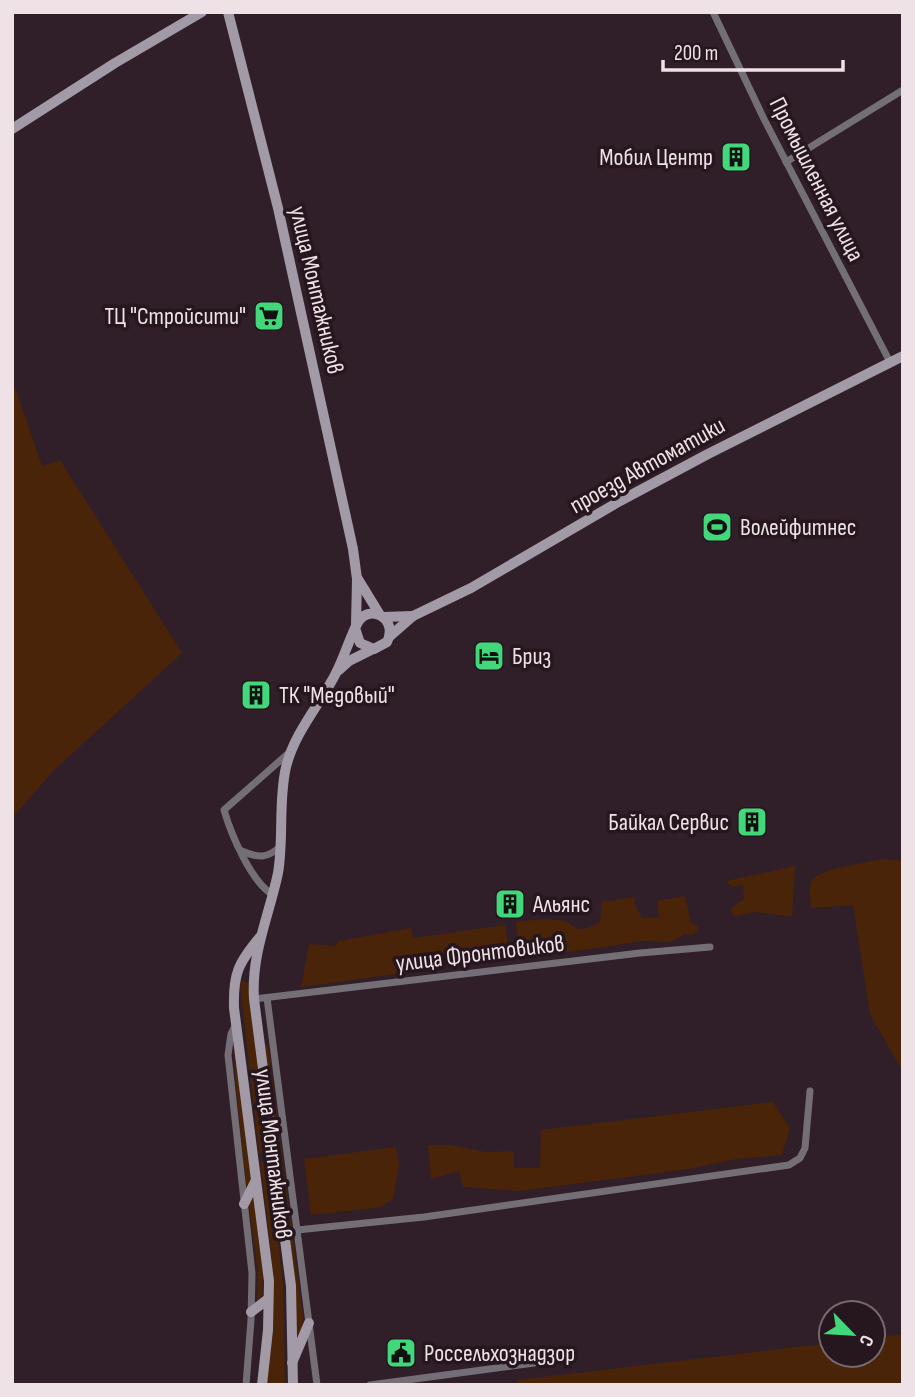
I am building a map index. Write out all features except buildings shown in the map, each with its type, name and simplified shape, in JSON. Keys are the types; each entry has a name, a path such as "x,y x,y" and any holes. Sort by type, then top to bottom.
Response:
{"main road":[{"path":"12,129 115,63 202,12"},
{"name":"улица Монтажников","path":"228,12 278,208 357,579 356,627 336,673 291,751 283,786 281,846 273,895 260,937 253,983 291,1286 293,1385"},
{"name":"проезд Автоматики","path":"389,637 413,616 471,588 620,501 903,356"},
{"name":"улица Монтажников","path":"357,579 382,616"},
{"path":"363,616 382,616 390,626 389,637 383,645 374,649 366,647 360,643 356,627 363,616"},
{"name":"проезд Автоматики","path":"382,616 413,616"},
{"name":"улица Монтажников","path":"336,673 349,661 374,649"},
{"name":"улица Монтажников","path":"260,937 239,964 233,983 268,1281 262,1385"},
{"path":"233,983 244,979 253,983"},
{"path":"254,1161 264,1157 274,1159"},
{"path":"244,1204 256,1179"},
{"path":"251,1312 268,1299"},
{"path":"292,1363 309,1323"}],"street":[{"name":"Промышленная улица","path":"713,12 786,162 890,362"},
{"path":"786,162 903,90"},
{"path":"273,895 262,887 241,851 224,810 291,751"},
{"path":"241,851 260,858 272,855 281,846"},
{"name":"улица Фронтовиков","path":"254,999 710,947"},
{"path":"267,998 317,1385"},
{"path":"236,1023 231,1034 228,1055 251,1273 246,1385"},
{"path":"258,1029 271,1037"},
{"path":"297,1230 430,1216 789,1164 800,1158 805,1149 810,1091"},
{"path":"370,1385 556,1360"}],"shaded area":[{"path":"12,379 42,466 60,460 182,653 53,771 12,818"},
{"path":"883,859 903,861 903,1072 870,1014 853,905 811,908 810,887 816,876 834,869"},
{"path":"795,866 792,917 756,912 734,916 730,909 744,899 743,885 732,887 726,881"},
{"path":"685,896 691,923 699,930 692,935 684,934 669,942 651,940 520,959 516,922 552,919 584,929 600,922 602,902 635,897 634,903 642,918 659,917 657,901"},
{"path":"505,925 510,959 476,963 475,959 456,955 440,964 440,968 301,987 309,944 336,946 339,941 411,928 413,938"},
{"path":"240,983 248,983 268,1153 259,1153"},
{"path":"234,1039 252,1183 247,1191 235,1080"},
{"path":"264,1042 268,1045 303,1317 302,1329 295,1347"},
{"path":"773,1102 790,1128 782,1155 736,1159 688,1169 520,1191 463,1187 459,1171 431,1179 428,1145 450,1145 486,1152 514,1151 514,1168 540,1168 541,1130"},
{"path":"396,1147 399,1164 393,1199 381,1207 311,1215 304,1159"},
{"path":"269,1162 283,1285 285,1385 266,1385 273,1287 260,1163"},
{"path":"253,1190 263,1271 262,1298 257,1304 258,1271 248,1199"},
{"path":"903,1334 903,1385 518,1385 517,1380 817,1345 817,1369 887,1369 887,1336"}],"place":[{"name":"Мобил Центр","path":"736,157"},
{"name":"ТЦ \"Стройсити\"","path":"269,316"},
{"name":"Волейфитнес","path":"717,527"},
{"name":"Бриз","path":"489,656"},
{"name":"ТК \"Медовый\"","path":"256,695"},
{"name":"Байкал Сервис","path":"752,822"},
{"name":"Альянс","path":"510,904"},
{"name":"Россельхознадзор","path":"401,1353"}]}
